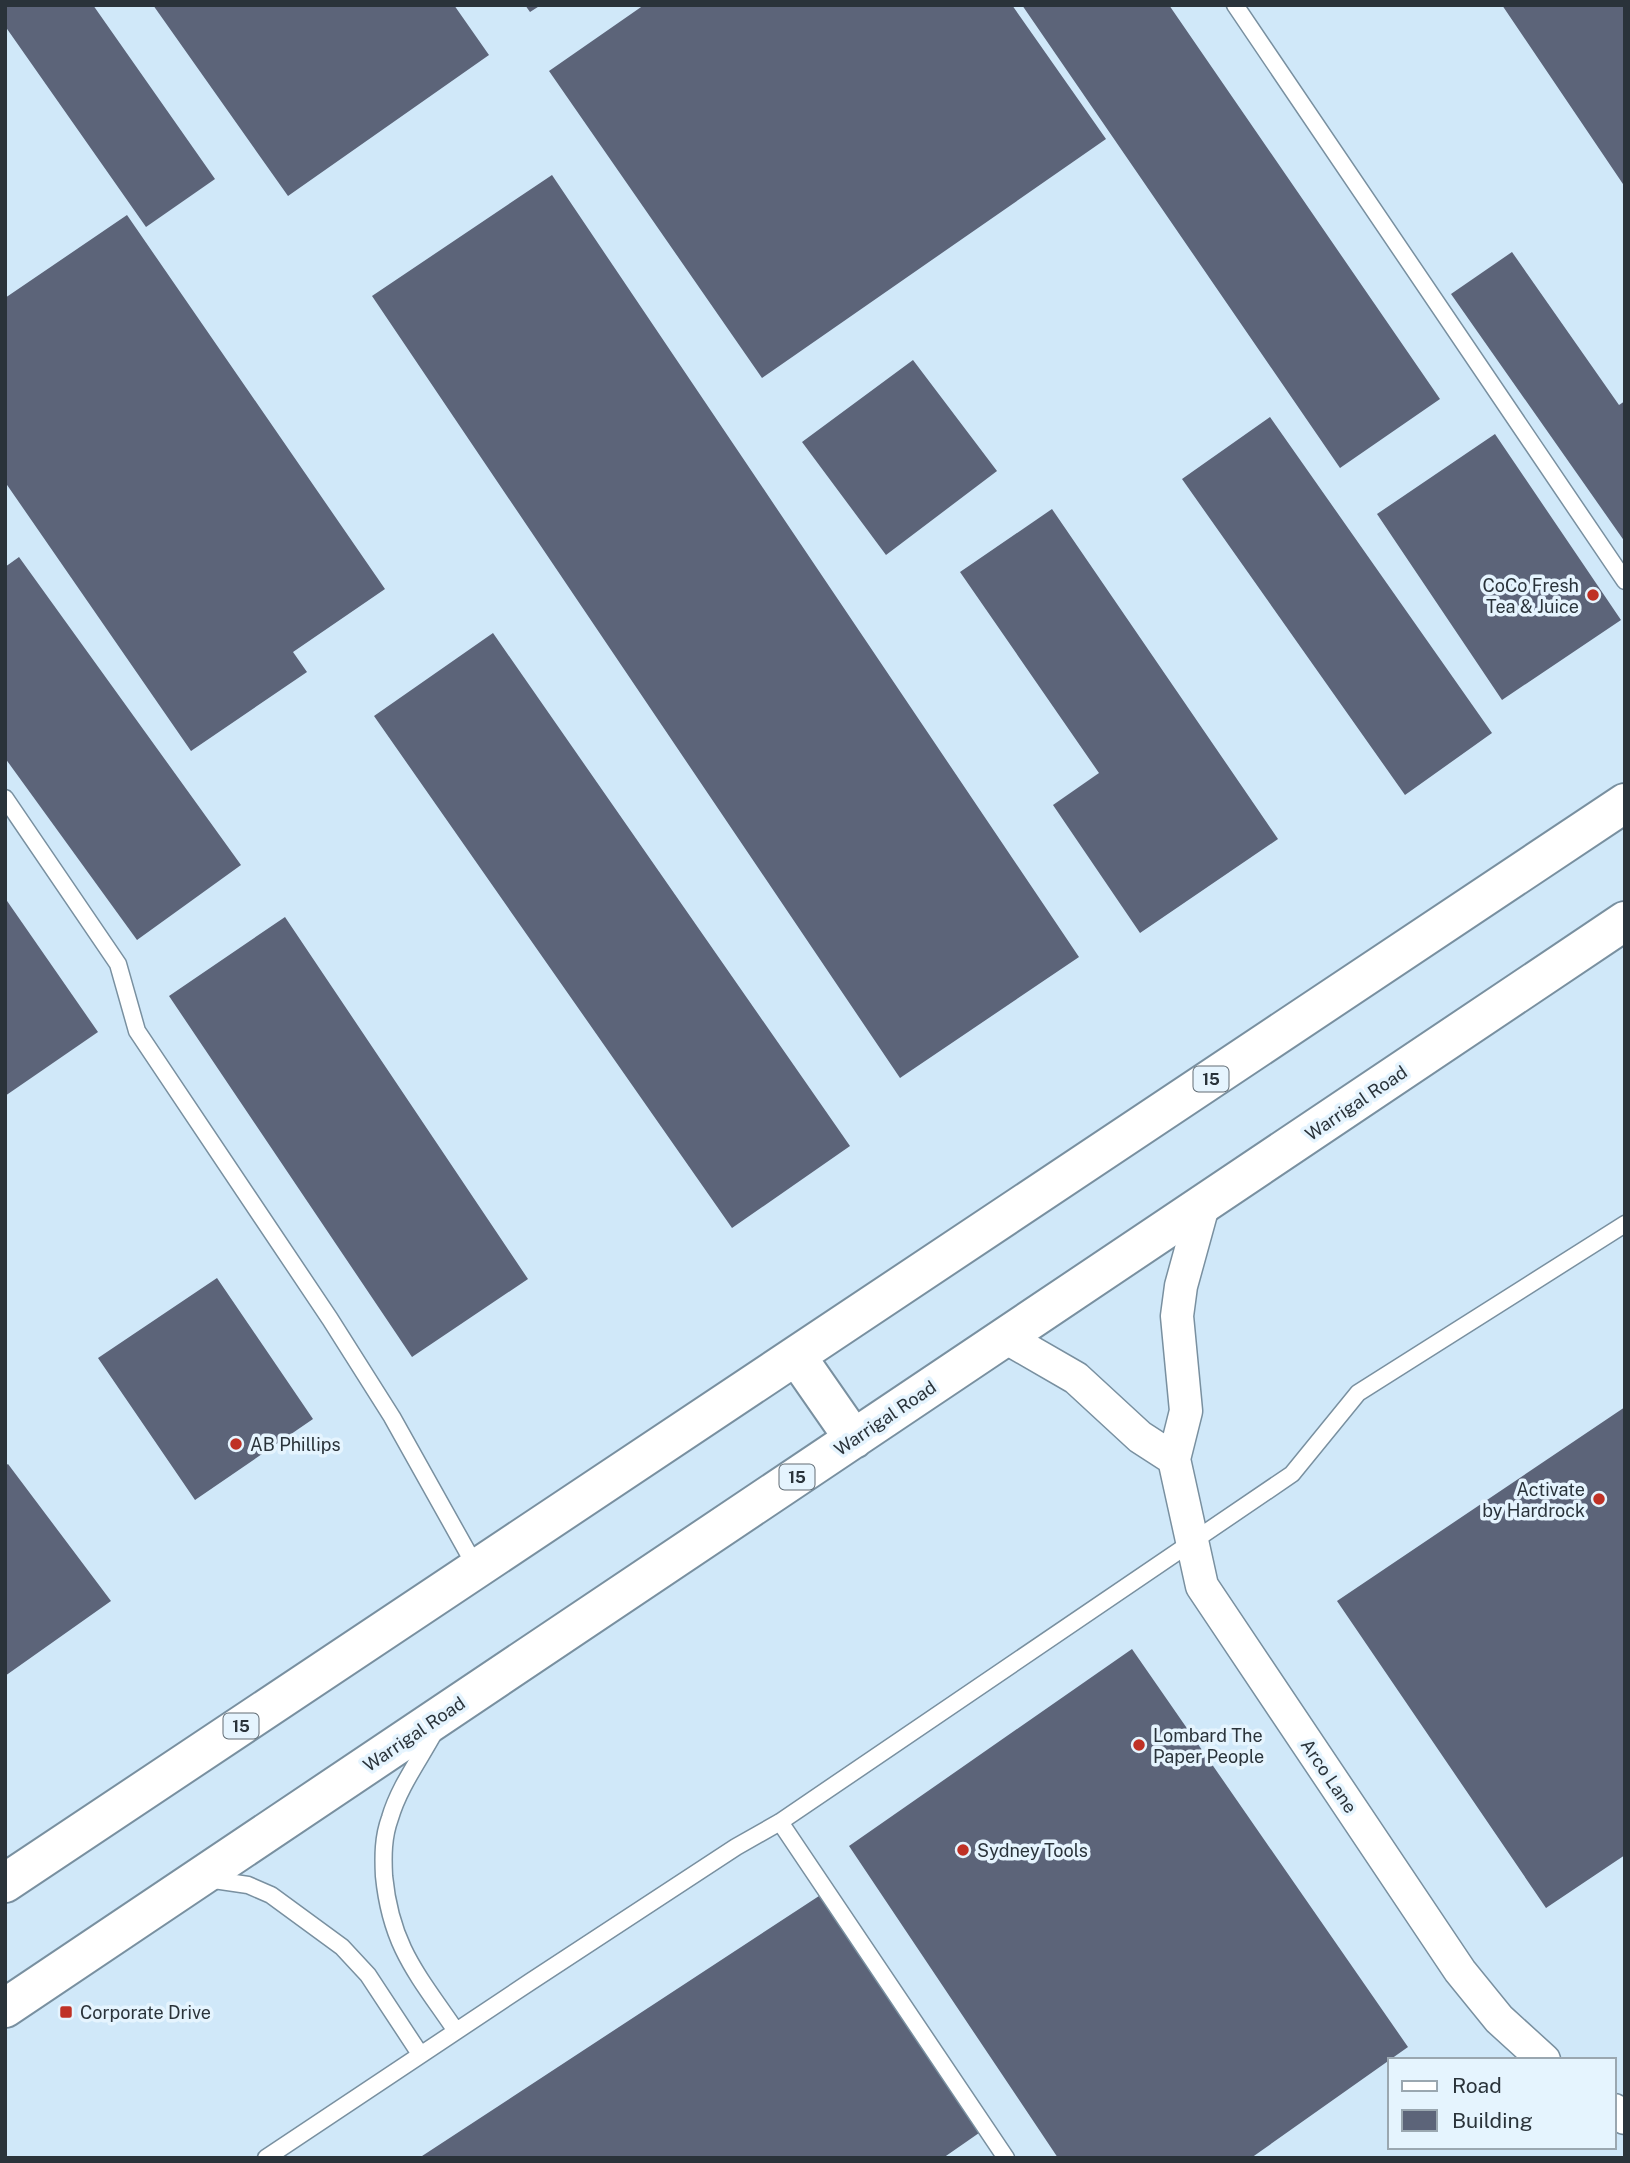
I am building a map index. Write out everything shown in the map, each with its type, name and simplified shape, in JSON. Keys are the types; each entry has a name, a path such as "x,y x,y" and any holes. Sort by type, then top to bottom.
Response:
{"highway":[{"name":"15","path":"5,1883 1625,803"},
{"name":"Warrigal Road","path":"5,2008 1625,921"},
{"path":"797,1357 853,1439"}],"street":[{"name":"Arco Lane","path":"1203,1206 1181,1286 1177,1316 1186,1411 1174,1459 1202,1586 1481,2000 1542,2058"},
{"path":"1005,1337 1076,1378 1140,1437 1174,1459"}],"lane":[{"path":"1235,5 1625,581"},
{"path":"5,798 118,964 137,1031 379,1395 477,1569"},
{"path":"266,2158 713,1862 780,1822 1292,1474 1358,1393 1625,1224"},
{"path":"445,1714 390,1815 384,1841 383,1864 389,1913 399,1944 456,2031"},
{"path":"780,1822 1006,2158"},
{"path":"193,1881 226,1881 256,1887 302,1916 356,1961 421,2054"}],"building":[{"path":"93,5 215,179 146,227 5,26 5,7"},
{"path":"153,5 454,5 489,55 288,196"},
{"path":"525,5 541,5 530,12"},
{"path":"644,5 1012,5 1106,139 762,378 549,71"},
{"path":"1022,5 1169,5 1440,399 1340,468"},
{"path":"1502,5 1625,5 1625,187"},
{"path":"552,175 1079,957 900,1078 372,296"},
{"path":"127,215 385,589 293,652 307,672 191,751 5,482 5,298"},
{"path":"1512,252 1619,405 1625,401 1625,542 1451,294"},
{"path":"913,360 997,471 886,555 802,442"},
{"path":"1270,417 1492,733 1405,795 1182,479"},
{"path":"1495,434 1621,620 1502,700 1377,514"},
{"path":"1052,509 1278,839 1140,933 1053,805 1099,773 960,572"},
{"path":"19,557 241,865 137,940 5,758 5,567"},
{"path":"493,633 850,1146 732,1228 374,716"},
{"path":"5,898 98,1032 5,1096"},
{"path":"285,917 528,1279 412,1357 169,996"},
{"path":"217,1278 313,1419 195,1500 98,1358"},
{"path":"1625,1407 1625,1855 1546,1908 1337,1601"},
{"path":"8,1464 111,1601 5,1676 5,1466"},
{"path":"1132,1649 1408,2047 1392,2058 1388,2058 1388,2061 1251,2158 1058,2158 849,1846"},
{"path":"819,1896 979,2133 943,2158 419,2158"}],"place":[{"name":"CoCo Fresh Tea & Juice","path":"1593,595"},
{"name":"AB Phillips","path":"236,1444"},
{"name":"Activate by Hardrock","path":"1599,1499"},
{"name":"Lombard The Paper People","path":"1139,1745"},
{"name":"Sydney Tools","path":"963,1850"},
{"name":"Corporate Drive","path":"66,2012"}]}
